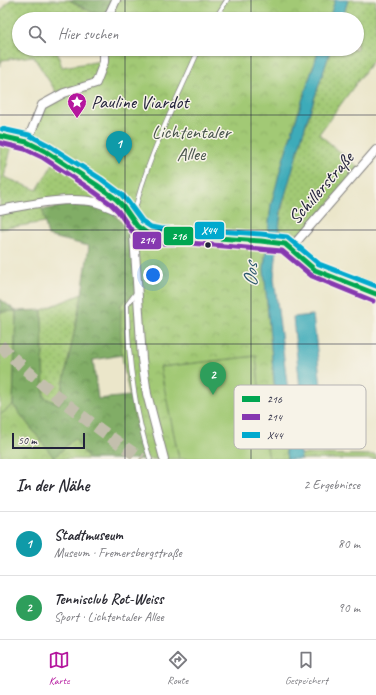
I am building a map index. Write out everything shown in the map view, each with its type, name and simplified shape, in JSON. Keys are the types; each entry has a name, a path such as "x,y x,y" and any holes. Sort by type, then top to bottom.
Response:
{"main road":[{"path":"0,136 27,142 45,150 105,191 123,206 131,218 144,231 154,235 278,242 291,248 315,270 376,294"}],"street":[{"path":"110,12 116,0"},
{"path":"27,142 42,105 64,93 96,83 104,62 104,56"},
{"name":"Schillerstraße","path":"291,248 376,150"},
{"path":"0,210 25,205 69,201 95,202 131,218 142,359 147,394 164,459"}],"lane":[{"path":"219,12 227,0"},
{"path":"131,218 154,153 196,56"},
{"path":"137,292 127,304 127,343 139,417 150,459"}],"green space":[{"path":"10,0 69,0 91,12 12,12 12,56 33,56 2,60 0,66 0,12"},
{"path":"69,0 112,0 107,12 91,12"},
{"path":"116,0 335,0 331,12 110,12"},
{"path":"348,0 376,0 374,59 319,134 359,168 302,235 279,230 283,202 288,184 329,56 364,56 364,12 344,12"},
{"path":"33,56 58,56 62,67 102,61 95,82 58,95"},
{"name":"Lichtentaler Allee","path":"102,56 317,56 287,147 271,205 264,269 274,385 259,385 256,356 160,367 179,459 143,459 124,369 121,343 121,304 137,292 133,220 123,206 27,142 42,105 96,83"},
{"path":"0,144 12,145 4,177 37,190 54,162 101,192 93,200 41,201 45,222 0,229"},
{"path":"69,205 100,208 115,215 133,233 137,293 121,304 122,355 93,360 98,399 130,396 143,459 88,459 75,438 54,458 13,405 16,311 42,310 44,397 59,404 82,294 89,246 48,236 42,210"},
{"path":"82,294 59,404 44,397 42,310"},
{"path":"0,299 16,311 0,312"},
{"path":"16,311 13,405 0,415 0,312"},
{"path":"256,356 259,385 234,385 234,449 267,449 269,459 179,459 159,367"},
{"path":"13,405 54,458 75,438 88,459 0,459 0,415"},
{"name":"Lichtentaler Allee","path":"267,449 285,449 287,459 269,459"},
{"path":"300,454 376,455 376,459 301,459"}],"water":[{"path":"335,0 348,0 344,12 331,12"},
{"path":"317,56 329,56 306,123 281,209 274,278 287,385 274,385 264,269 271,205 283,160"},
{"path":"313,315 321,385 300,385 293,317"},
{"path":"285,449 299,449 301,459 287,459"}],"tunnel":[{"path":"0,345 16,361 68,405 142,459"}],"transit line":[{"name":"X44","path":"2,129 29,135 48,145 101,179 121,194 142,221 151,227 161,229 190,229 287,237 319,264 376,286"},
{"name":"216","path":"0,136 27,142 45,151 97,185 116,199 123,206 137,226 148,234 160,236 190,236 261,241 285,244 315,270 376,294"},
{"name":"214","path":"0,143 25,149 42,157 93,191 111,204 118,211 132,231 145,240 159,243 190,243 282,251 312,276 373,301"}],"place":[{"name":"Pauline Viardot","path":"77,119"},
{"name":"Stadtmuseum","path":"119,164"},
{"name":"Tennisclub Rot-Weiss","path":"213,395"}],"water label":[{"name":"Oos","path":"250,275"}]}
